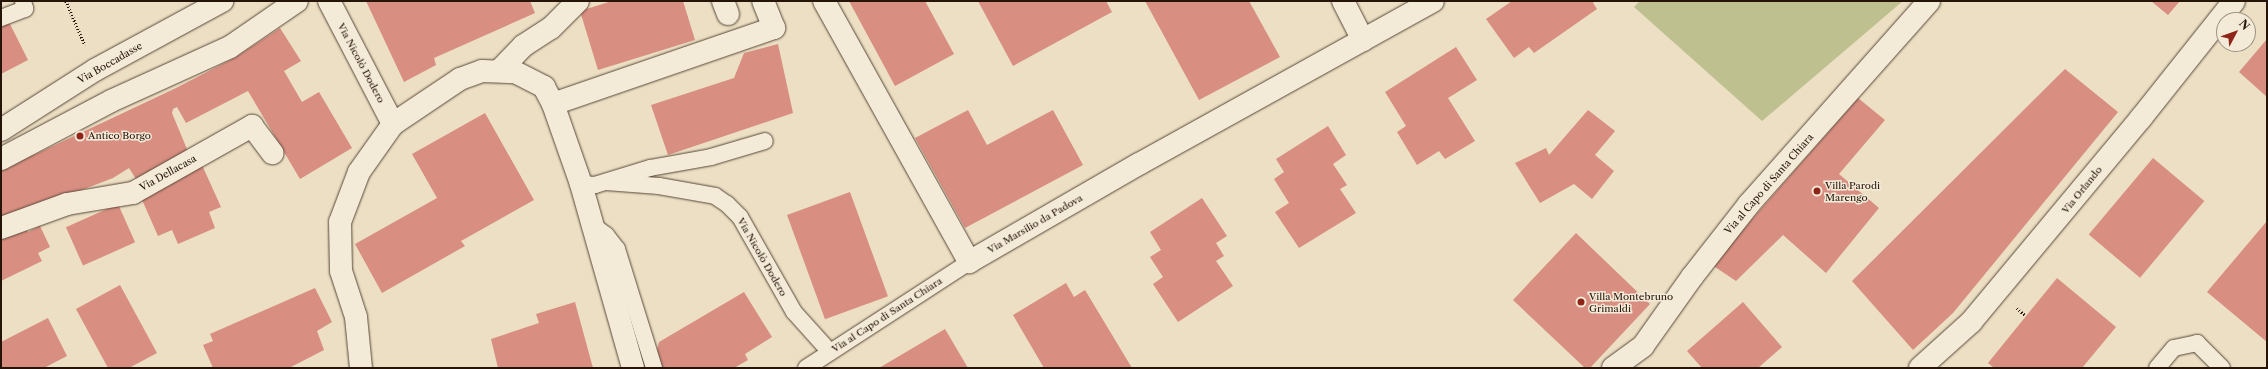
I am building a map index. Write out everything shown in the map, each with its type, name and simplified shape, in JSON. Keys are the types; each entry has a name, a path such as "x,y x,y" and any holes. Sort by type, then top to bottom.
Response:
{"street":[{"name":"Via Boccadasse","path":"1,130 95,70 222,1"},
{"path":"1,159 111,102 230,47 297,1"},
{"path":"499,71 523,46 551,28 578,1"},
{"path":"553,104 774,28 763,1"},
{"path":"824,1 969,262"},
{"path":"1343,1 1363,40"},
{"name":"Via Marsilio da Padova","path":"969,262 1433,1"},
{"name":"Via al Capo di Santa Chiara","path":"1613,368 1643,346 1692,277 1749,204 1929,1"},
{"name":"Via Orlando","path":"1920,368 1971,322 2102,166 2234,1"},
{"name":"Via Nicolò Dodero","path":"330,3 393,124"},
{"path":"361,368 356,317 341,270 340,222 359,172 393,124 460,78 482,71 515,72 529,78 544,87 553,104 581,184 591,224 633,368"},
{"name":"Via Dellacasa","path":"1,228 67,204 133,193 252,126 272,153"}],"lane":[{"path":"1,18 25,9 23,1"},
{"name":"Via Nicolò Dodero","path":"581,184 595,185 650,168 711,157 765,141"},
{"name":"Via Nicolò Dodero","path":"606,182 659,186 715,196 727,204 740,217 794,312 830,352"},
{"path":"591,224 606,235 617,249 654,368"},
{"name":"Via al Capo di Santa Chiara","path":"806,368 969,262"},
{"path":"2157,368 2174,348 2197,343 2222,368"}],"path":[{"path":"66,1 95,70"}],"green space":[{"path":"1640,1 1903,1 1762,121 1634,7"}],"building":[{"path":"366,1 530,1 535,13 434,58 436,65 404,82"},
{"path":"612,1 683,1 695,40 598,70 580,11"},
{"path":"849,1 925,1 954,54 895,86"},
{"path":"978,1 1106,1 1112,12 1013,66"},
{"path":"1145,1 1249,1 1280,57 1199,100"},
{"path":"1512,1 1595,1 1593,3 1597,9 1534,53 1529,47 1514,58 1486,19"},
{"path":"2151,1 2180,1 2168,15"},
{"path":"1,6 28,60 1,74"},
{"path":"280,28 301,61 284,71 302,102 319,92 352,148 300,179 248,91 186,123 177,107 173,109 172,113 189,154 141,187 129,168 113,178 1,221 1,167 36,154 176,88 236,57"},
{"path":"2267,39 2267,97 2239,72"},
{"path":"778,44 793,113 668,155 651,105 734,78 744,53"},
{"path":"1456,47 1477,80 1448,98 1475,141 1445,159 1439,151 1417,165 1397,132 1406,126 1385,92"},
{"path":"2065,69 2118,112 1953,313 1913,350 1852,281"},
{"name":"Villa Parodi Marengo","path":"1858,98 1885,120 1839,174 1879,208 1826,273 1783,235 1736,281 1712,265"},
{"path":"968,110 987,145 1053,110 1083,165 965,228 915,138"},
{"path":"1588,110 1615,131 1595,155 1614,171 1592,199 1574,184 1540,203 1515,163 1546,148 1549,155"},
{"path":"485,113 534,200 461,241 465,246 382,293 355,244 437,198 412,154"},
{"path":"1328,126 1346,155 1333,164 1347,185 1340,189 1356,213 1299,248 1275,212 1289,203 1274,179 1284,172 1276,159"},
{"path":"2153,158 2204,201 2140,278 2089,235"},
{"path":"202,165 221,207 209,212 215,228 178,244 172,230 158,236 139,193"},
{"path":"850,192 888,296 825,319 787,215"},
{"path":"1202,198 1227,236 1216,243 1224,256 1216,261 1233,286 1178,322 1153,284 1163,277 1150,257 1161,250 1150,232"},
{"path":"118,204 135,242 83,266 66,227"},
{"path":"2267,221 2267,342 2207,292"},
{"path":"23,222 28,232 40,226 50,247 38,253 42,261 1,281 1,232"},
{"name":"Villa Montebruno Grimaldi","path":"1576,233 1650,304 1590,368 1585,368 1513,300"},
{"path":"2057,278 2116,327 2082,368 1994,368 1988,363"},
{"path":"1066,283 1074,297 1085,290 1132,368 1044,368 1013,315"},
{"path":"120,285 157,353 129,368 108,368 76,309"},
{"path":"315,288 332,322 317,331 324,350 289,368 213,368 203,345 213,341 210,334"},
{"path":"744,292 772,337 745,354 748,360 734,368 660,368 657,350 659,342"},
{"path":"575,302 593,368 498,368 491,339 539,323 536,314"},
{"path":"1743,302 1782,347 1758,368 1702,368 1687,351"},
{"path":"48,318 67,356 44,368 1,368 1,342"},
{"path":"945,329 968,368 879,368"}],"place":[{"name":"Antico Borgo","path":"80,136"},
{"name":"Villa Parodi Marengo","path":"1817,191"},
{"name":"Villa Montebruno Grimaldi","path":"1581,302"}]}
